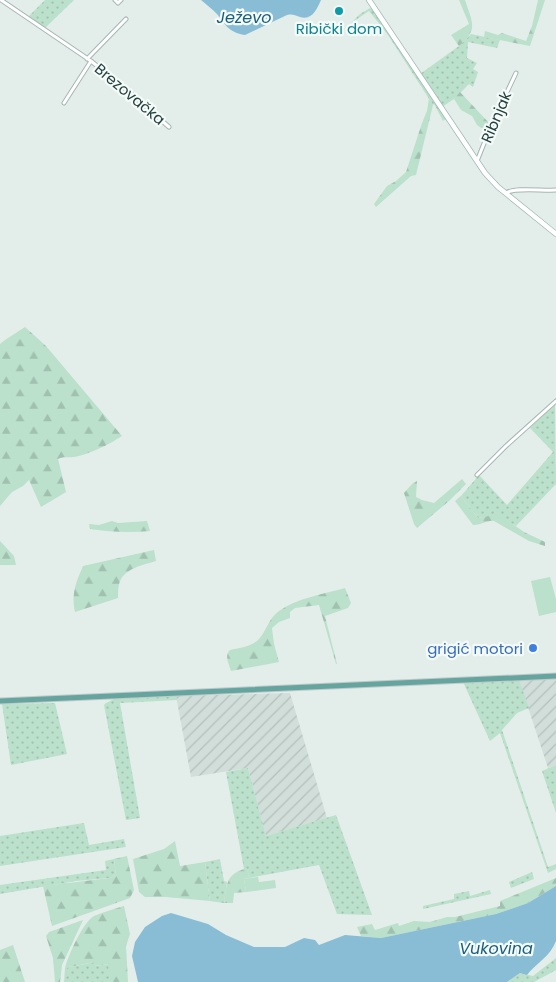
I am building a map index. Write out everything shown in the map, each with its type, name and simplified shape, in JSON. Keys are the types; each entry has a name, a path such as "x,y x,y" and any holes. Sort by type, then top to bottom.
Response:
{"main road":[{"path":"369,0 490,179 556,234"},
{"path":"0,701 556,676"}],"street":[{"name":"Brezovačka","path":"1,0 91,61 135,96 169,127"},
{"path":"115,0 118,3 122,0"},
{"name":"Brezovačka","path":"87,58 126,19"},
{"name":"Brezovačka","path":"64,103 91,61"},
{"name":"Ribnjak","path":"477,162 491,126 516,73"},
{"path":"506,193 513,189 556,190"},
{"path":"477,475 512,440 556,402"}],"shaded area":[{"path":"556,679 556,765 548,768 519,680"},
{"path":"290,693 327,818 266,836 248,768 191,777 176,696"}],"green space":[{"path":"45,0 74,0 45,28 28,17"},
{"path":"459,0 465,0 472,30 459,46 451,35 469,24"},
{"path":"538,0 545,0 530,46 484,37 485,31 498,35 502,33 526,41 532,26"},
{"path":"370,8 446,119 443,121 434,104 388,35 369,11 351,23"},
{"path":"471,34 500,40 497,48 468,42 467,58 477,63 473,69 478,72 473,87 469,84 454,99 442,107 420,74 459,46"},
{"path":"460,92 490,124 487,132 477,125 472,116 461,110 454,99"},
{"path":"429,98 433,105 416,175 411,176 376,207 374,204 387,186 406,172 427,111"},
{"path":"25,327 46,346 122,436 86,454 58,459 66,492 41,507 29,480 12,492 0,506 0,344"},
{"path":"555,404 556,484 516,526 498,518 478,518 461,496 479,475 507,505 553,452 530,428"},
{"path":"462,479 466,484 417,528 404,493 413,483 417,481 416,497 434,503"},
{"path":"461,496 478,518 495,515 501,516 524,532 545,542 545,546 529,541 494,521 473,525 455,501"},
{"path":"112,521 118,523 147,521 150,531 120,532 90,529 89,524 99,525"},
{"path":"0,541 14,556 16,565 0,565"},
{"path":"154,550 156,561 126,573 120,581 118,598 75,612 75,588 83,566"},
{"path":"550,577 556,599 556,612 539,616 531,581"},
{"path":"345,588 351,603 348,608 325,616 337,664 319,605 295,608 290,612 290,618 279,622 272,628 279,662 231,671 227,657 228,652 256,642 262,636 272,617 279,611 302,600"},
{"path":"519,680 529,708 517,713 502,730 548,867 556,864 556,869 548,873 500,733 490,741 463,682"},
{"path":"176,696 177,700 120,703 140,818 126,820 104,705 114,699"},
{"path":"55,703 67,754 11,765 2,704"},
{"path":"556,765 556,813 542,771"},
{"path":"248,768 266,836 336,815 372,915 337,914 319,865 249,878 247,869 244,869 226,772"},
{"path":"84,823 89,845 124,839 126,847 0,866 0,836"},
{"path":"175,841 180,866 205,862 210,901 145,897 139,892 133,859 164,849"},
{"path":"127,856 134,890 130,898 52,926 43,886 110,878 116,875 114,859"},
{"path":"114,859 116,875 110,878 76,881 0,894 0,885 106,870 105,861"},
{"path":"220,859 224,881 227,882 224,903 210,901 205,862"},
{"path":"247,868 249,878 244,879 246,892 234,893 233,903 224,903 231,876"},
{"path":"532,872 534,879 511,888 509,882"},
{"path":"258,877 259,882 275,880 276,888 246,892 244,879"},
{"path":"556,878 556,886 528,903 496,914 381,938 361,936 357,927 372,924 375,930 398,923 399,926 414,921 430,922 500,906 500,901"},
{"path":"490,890 491,894 423,909 423,906 454,899 454,894 469,891 470,896"},
{"path":"124,906 130,934 126,946 128,982 110,982 108,964 94,966 94,962 65,968 76,940 90,919"},
{"path":"83,920 62,965 60,982 55,982 53,958 46,936 49,932"},
{"path":"13,945 25,982 0,982 0,950"},
{"path":"556,958 556,970 534,982 507,982 520,973 533,976"},
{"path":"95,962 95,966 109,964 110,982 64,982 65,968"}],"water":[{"name":"Ježevo","path":"201,0 321,0 311,16 304,18 287,15 245,35 231,30"},
{"name":"Vukovina","path":"556,886 556,941 553,947 547,956 527,975 520,973 507,982 138,982 132,956 135,942 145,927 162,916 171,913 208,924 226,935 254,947 285,947 304,938 315,940 319,945 345,935 381,938 496,914 528,903"}],"place":[{"name":"Ribički dom","path":"339,11"},
{"name":"grigić motori","path":"533,648"}]}
